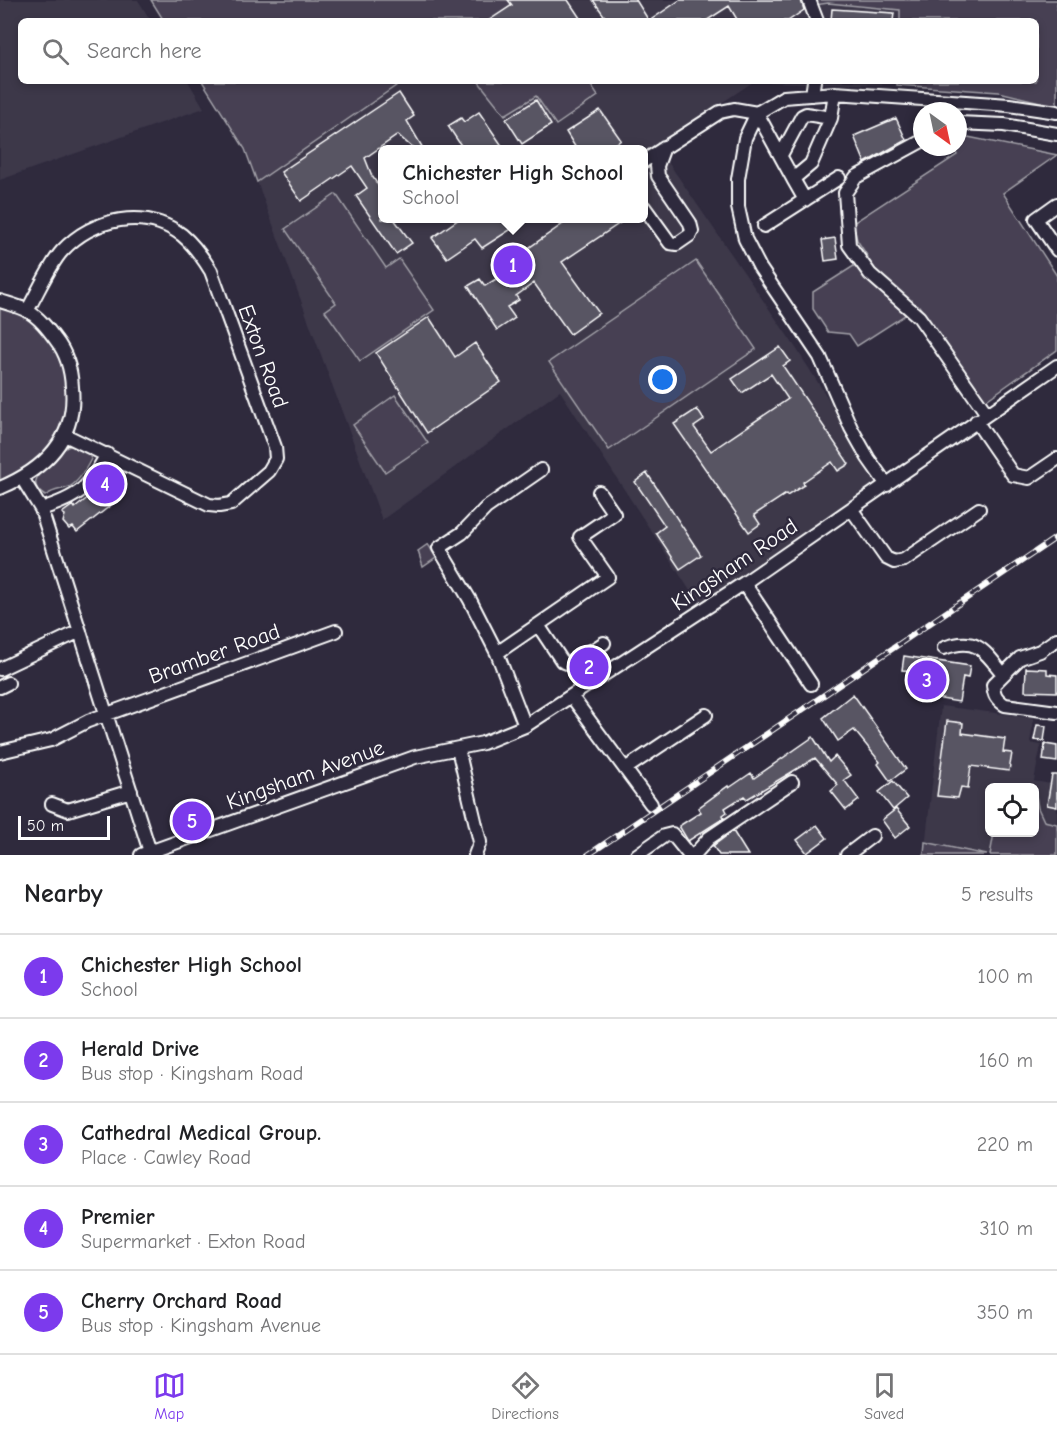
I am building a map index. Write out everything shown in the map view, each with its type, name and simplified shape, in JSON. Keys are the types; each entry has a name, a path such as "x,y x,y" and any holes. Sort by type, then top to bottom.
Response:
{"street":[{"path":"809,0 816,18"},
{"path":"812,95 814,84"},
{"path":"793,179 811,164 831,118 834,93"},
{"path":"648,158 728,109 757,112 784,97 834,93 1009,105 1057,112"},
{"path":"757,112 805,200"},
{"path":"757,112 745,138 738,179 738,207 745,239 760,268 820,357 852,428 868,458 887,486"},
{"path":"781,155 802,116 806,114 831,118"},
{"path":"967,123 1004,125 1057,134"},
{"path":"648,213 670,243 677,244 692,231 690,223 658,177 657,166 665,146"},
{"path":"913,146 858,177 845,193 849,245 870,274 919,317 982,418 1013,475 1029,478 1057,459"},
{"path":"764,226 839,178"},
{"path":"1057,204 1036,219 1057,250"},
{"name":"Exton Road","path":"27,311 60,252 80,235 106,222 136,218 165,224 183,236 200,253 211,271 275,447 276,459 269,471 231,504 209,505 65,435"},
{"path":"0,301 27,311 44,324 60,346 71,368 74,405 65,435 46,460 22,478 0,488"},
{"name":"Kingsham Road","path":"415,757 483,743 525,726 852,510 1057,366"},
{"path":"41,509 80,493 93,480 107,454"},
{"path":"525,726 497,653 470,600 439,548 462,533 486,508 541,470"},
{"path":"22,478 41,509 131,791 147,854"},
{"path":"497,653 608,577 580,537 614,514 598,492"},
{"path":"852,510 886,558 894,562 904,560 980,509"},
{"path":"744,583 811,684"},
{"path":"538,625 562,660 567,663 573,663 604,643"},
{"name":"Bramber Road","path":"0,752 51,740 88,721 336,631"},
{"path":"0,669 80,632"},
{"path":"1057,639 1040,651 1020,658 993,685 993,694 1005,705 1057,712"},
{"path":"944,648 962,643 977,646 987,653 1003,674"},
{"path":"572,697 651,804"},
{"path":"625,769 706,716"},
{"path":"458,749 480,842 475,855"},
{"name":"Kingsham Avenue","path":"147,854 415,757"},
{"path":"694,855 709,838 792,782"},
{"path":"52,804 68,810 131,791"},
{"path":"637,855 664,836 672,834 689,855"},
{"path":"847,855 872,836"}],"shaded area":[{"path":"0,0 138,0 149,18 18,18 18,84 190,84 204,108 0,180"},
{"path":"151,0 1057,0 1057,106 998,92 849,84 1039,84 1039,18 162,18"},
{"path":"151,0 512,0 512,5 494,18 162,18"},
{"path":"812,0 1057,0 1057,106 999,92 897,85 1039,84 1039,18 900,18 900,10 828,3 815,5"},
{"path":"204,84 750,84 657,146 796,348 883,485 700,606 560,391 382,520 245,149"},
{"path":"204,84 399,84 257,182 245,149"},
{"path":"480,84 590,84 598,96 556,125 536,96 505,115"},
{"path":"967,137 1057,155 1003,193 1057,276 1057,350 985,401 919,306 857,346 849,334 828,332 813,309 813,292 868,257 857,240 853,223 955,156 967,156"},
{"path":"336,194 386,268 399,259 434,310 360,361 325,311 336,303 285,229"},
{"path":"696,261 756,349 609,450 549,362"},
{"path":"0,307 23,317 42,331 56,349 64,370 67,393 64,415 55,438 40,458 26,469 0,481"},
{"path":"395,395 428,443 385,472 353,425"},
{"path":"73,445 88,452 91,459 87,467 73,485 45,496 36,487 37,478 60,452"},
{"path":"428,544 436,558 423,567 418,551"},
{"path":"941,706 1034,718 1030,743 1041,745 1034,781 1057,785 1057,855 924,855"},
{"path":"1039,810 1044,821 1057,824 1057,855 990,855 993,837 1039,837"},
{"path":"925,842 987,855 924,855"}],"building":[{"path":"508,0 568,0 580,18 492,18 512,5"},
{"path":"593,0 636,0 647,18 606,18"},
{"path":"680,0 801,0 804,10 792,18 736,18 729,6 711,18 653,18"},
{"path":"832,9 894,13 893,18 831,18"},
{"path":"399,93 414,116 407,121 421,145 409,145 398,135 384,145 378,145 378,149 365,158 378,185 378,223 397,223 412,243 396,254 356,196 367,188 352,166 301,201 281,172"},
{"path":"536,100 551,125 522,144 506,119"},
{"path":"600,110 621,140 614,145 574,145 566,132"},
{"path":"479,112 502,145 461,145 448,126 461,118 464,122"},
{"path":"896,118 906,140 865,163 854,136"},
{"path":"453,223 521,223 482,248 475,239 447,258 432,238"},
{"path":"564,223 620,223 562,262 599,313 570,334 534,283 516,296 519,300 507,307 515,318 497,330 468,286 480,279 485,286 504,274 500,268"},
{"path":"835,238 838,259 825,261 822,240"},
{"path":"429,317 455,357 475,343 501,382 427,433 376,353"},
{"path":"780,347 790,361 783,366 849,464 838,471 832,462 803,482 804,485 754,515 760,524 749,532 674,424 697,409 704,420 694,427 711,451 788,399 771,374 742,393 732,379"},
{"path":"647,473 701,555 680,569 656,533 665,526 635,482"},
{"path":"113,476 121,480 123,486 120,498 77,532 73,527 69,529 63,522 65,515 62,513 73,505 75,508 100,488 97,485 99,482"},
{"path":"904,656 970,666 968,678 963,677 959,702 910,694 913,671 902,670"},
{"path":"1026,668 1047,669 1047,674 1057,675 1057,692 1025,691"},
{"path":"853,694 906,769 890,781 878,764 880,762 854,730 838,741 823,718"},
{"path":"947,721 963,723 962,733 1005,739 1003,752 1012,753 1009,771 971,766 968,788 961,787 958,798 937,796"},
{"path":"1037,725 1046,726 1044,741 1034,740"},
{"path":"813,737 829,762 835,756 851,775 844,780 859,800 846,810 831,791 838,785 815,758 747,799 744,796 725,808 727,812 723,815 724,818 688,841 679,826 701,812 698,808 728,786 729,788 751,773 754,778"},
{"path":"1045,744 1057,746 1057,762 1043,760"},
{"path":"1052,775 1057,775 1057,807 1047,805"},
{"path":"893,781 907,798 893,810 879,792"},
{"path":"896,809 910,826 895,838 882,820"},
{"path":"817,825 827,838 807,853 797,840"},
{"path":"733,831 748,855 719,855 713,846"}],"railway":[{"path":"588,855 1057,537"}],"place":[{"name":"Chichester High School","path":"513,265"},
{"name":"Premier","path":"105,484"},
{"name":"Herald Drive","path":"589,667"},
{"name":"Cathedral Medical Group.","path":"927,680"},
{"name":"Cherry Orchard Road","path":"192,821"}]}
